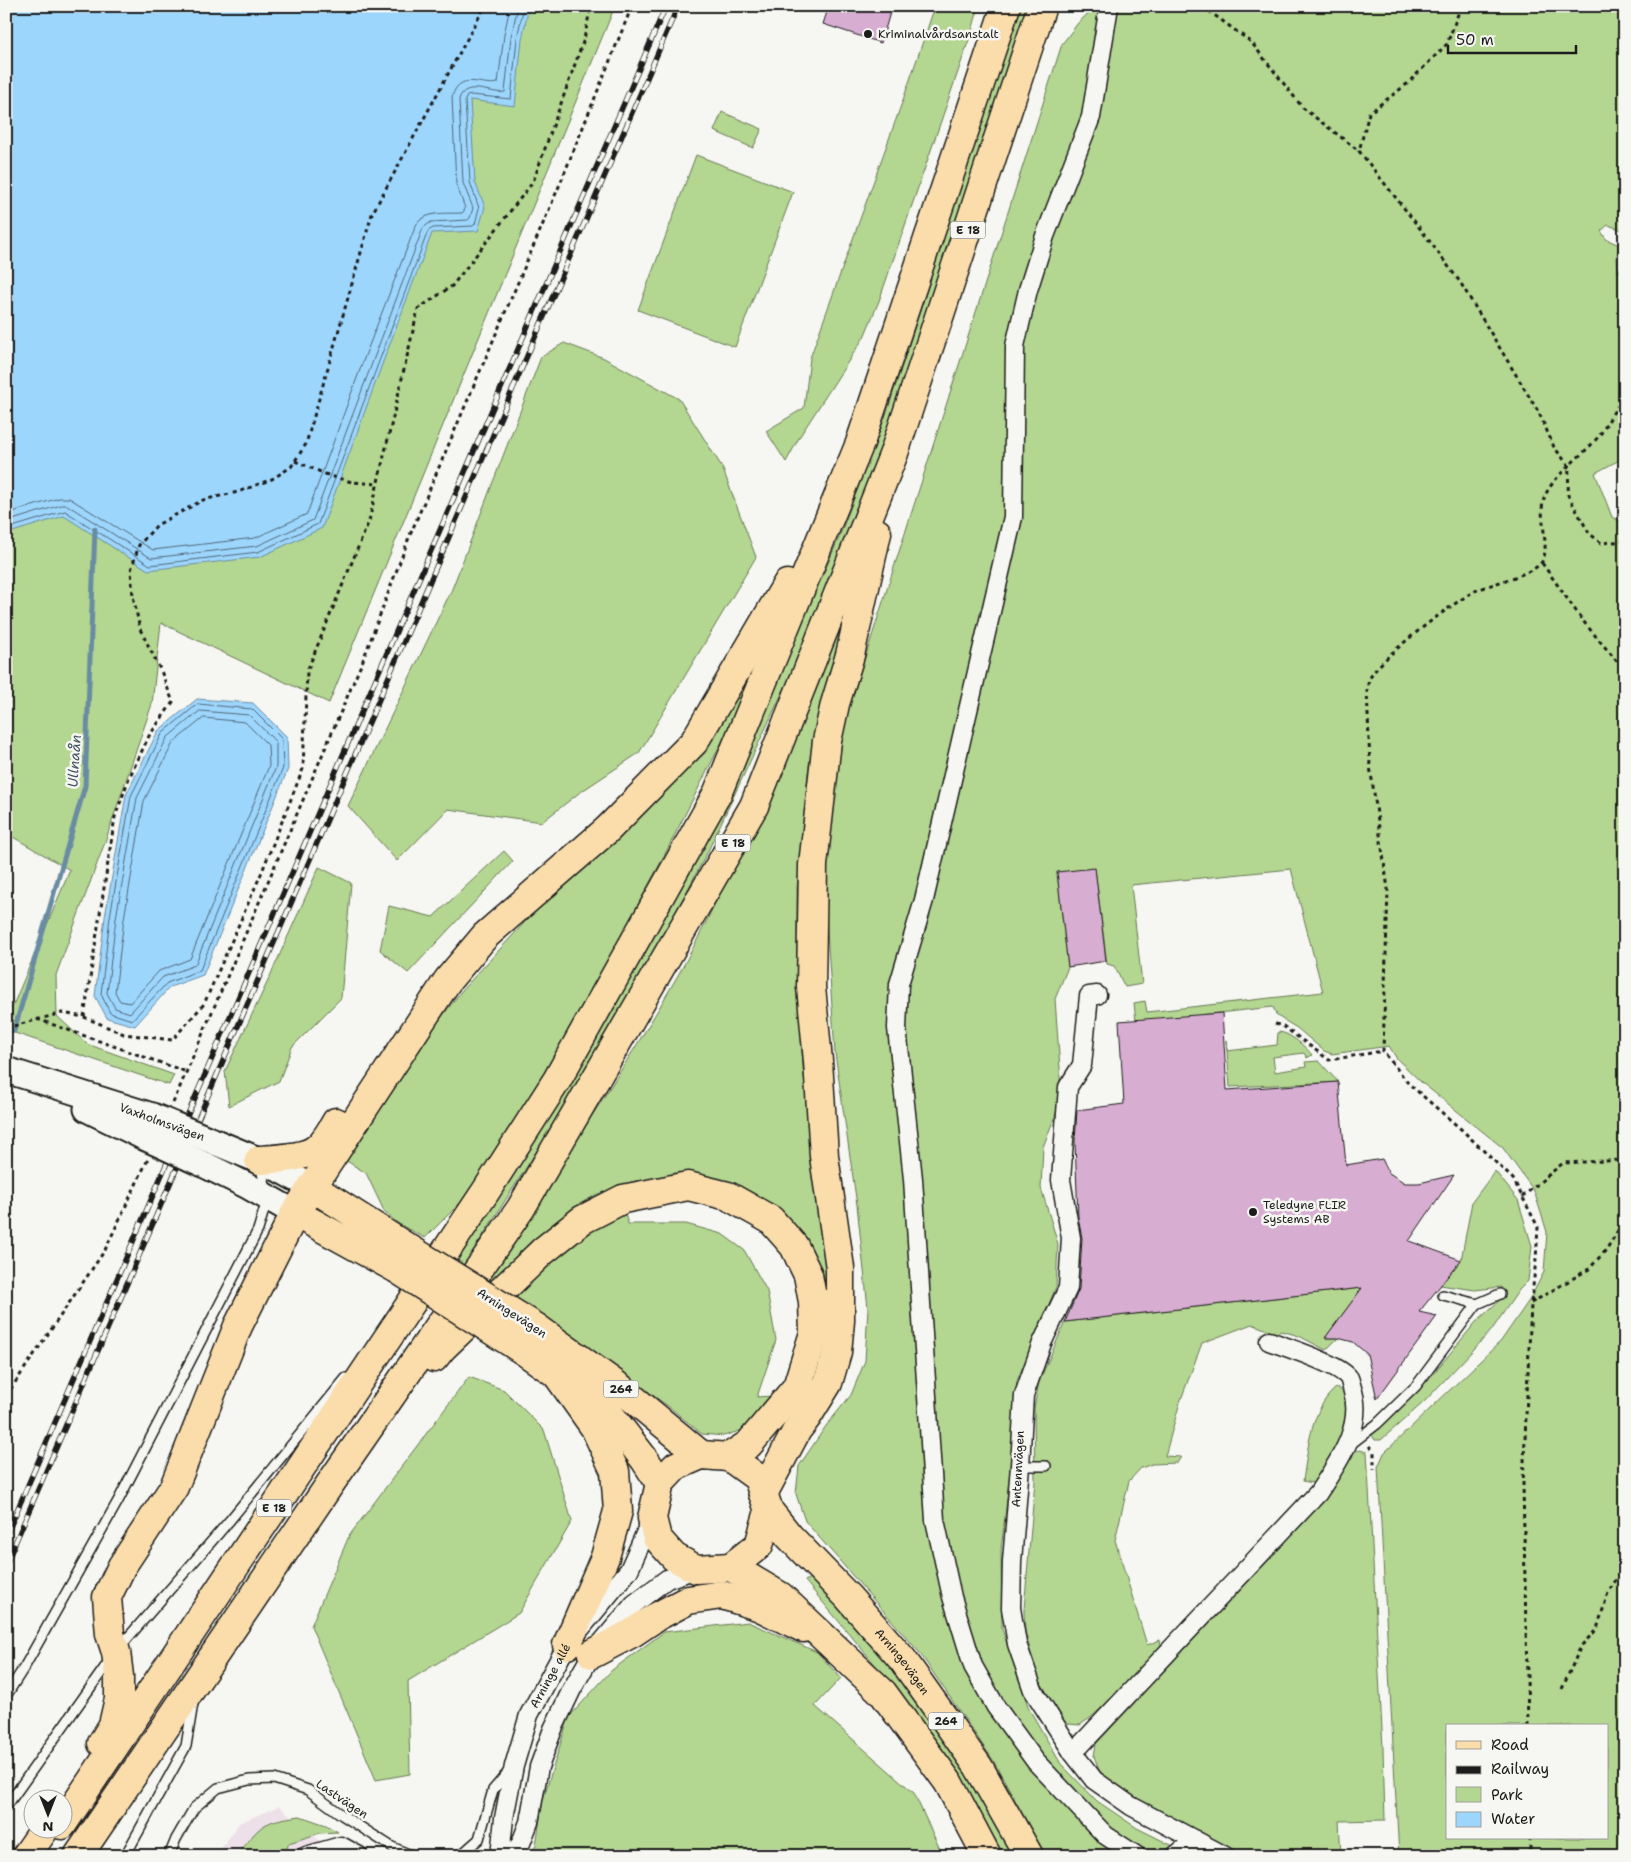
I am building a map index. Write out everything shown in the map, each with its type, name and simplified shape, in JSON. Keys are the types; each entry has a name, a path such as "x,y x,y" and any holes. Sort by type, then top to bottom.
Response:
{"main road":[{"name":"E 18","path":"72,1810 486,1191 557,1080 717,794 860,443 1006,6"},
{"name":"E 18","path":"78,1856 330,1484 521,1208 754,806 894,453 1042,6"},
{"path":"71,1790 113,1724 119,1700 119,1676 116,1652 110,1634 107,1597 122,1566 174,1487 238,1326 295,1213 448,980 485,936 608,829 694,742 779,598 860,443"},
{"path":"330,1484 442,1348 543,1251 582,1220 623,1199 688,1186 728,1196 771,1220 794,1246 808,1275 813,1302 814,1333 797,1387 749,1444 729,1457 701,1455 676,1466 660,1483 652,1518 657,1538 674,1557 696,1569 731,1567 759,1545 766,1502 797,1430 828,1383 837,1352 840,1321 840,1268 824,1156 811,986 813,865 827,741 835,704 850,655 894,453"},
{"path":"259,1160 293,1158 316,1150 330,1134 374,1060 423,992 448,980"},
{"name":"Vaxholmsvägen","path":"11,1072 154,1129 215,1142 259,1160 312,1186"},
{"path":"154,1129 205,1165 246,1184 295,1213"},
{"name":"Arningevägen","path":"312,1186 413,1267 532,1341 619,1388 701,1455"},
{"name":"Arningevägen","path":"295,1213 413,1267"},
{"name":"Arningevägen","path":"532,1341 556,1373 604,1407 660,1483"},
{"path":"556,1373 595,1428 615,1471 618,1511 606,1557 567,1645"},
{"name":"Arningevägen","path":"729,1457 758,1478 766,1502 789,1536 848,1597 903,1660 978,1766 1029,1856"},
{"name":"264","path":"731,1567 780,1596 883,1693 948,1782 988,1856"},
{"path":"592,1654 632,1633 656,1616 688,1600 722,1595 760,1607 824,1638"},
{"path":"26,1856 37,1840"},
{"path":"42,1856 52,1840"}],"street":[{"path":"1109,6 1091,117 1046,236 1028,290 1015,346 1013,517 924,900 899,984 897,1028 913,1179 935,1520 952,1597 973,1666 996,1707 1030,1754 1060,1789 1105,1835 1137,1856"},
{"name":"Antennvägen","path":"1097,994 1089,996 1082,1065 1068,1087 1061,1180 1071,1238 1068,1288 1042,1343 1024,1395 1012,1561 1011,1608 1017,1644 1033,1690 1073,1753 1094,1780 1131,1806 1225,1856"},
{"path":"1073,1753 1318,1494 1343,1455 1354,1426 1356,1398 1348,1377 1327,1363 1269,1341"},
{"name":"Arninge allé","path":"500,1856 504,1818 514,1766 529,1715 567,1645 629,1570 652,1518"},
{"name":"Arninge allé","path":"512,1856 521,1843 529,1822 539,1767 553,1728 592,1654 634,1604 667,1579 696,1569"},
{"path":"1175,1856 1195,1840"},
{"path":"306,1856 341,1846 359,1856"}],"lane":[{"path":"6,1696 30,1658 118,1501 258,1230 268,1197 259,1160"},
{"path":"454,1220 486,1191"},
{"path":"1443,1294 1478,1304"},
{"path":"1346,1447 1377,1424 1416,1386 1478,1304 1500,1294"},
{"path":"6,1807 130,1634 230,1520 351,1372"},
{"path":"1020,1466 1046,1466"},
{"path":"124,1856 186,1746 196,1681"},
{"path":"458,1856 479,1838 493,1790 514,1766"},
{"name":"Lastvägen","path":"169,1856 176,1838 194,1808 218,1788 249,1780 274,1779 308,1790 342,1815 392,1847 413,1856"}],"path":[{"path":"84,1017 115,817 128,778 149,736 173,702 161,670 140,629 131,570 139,545 157,525 203,500 238,492 272,479 291,467 306,444 372,214 485,6"},
{"path":"6,1028 62,1013 84,1017 124,1034 172,1040 204,1004 261,874 303,769 307,670 370,521 418,310 452,286 533,182 584,39 591,6"},
{"path":"6,1396 105,1250 154,1129 187,1072 363,660 410,535 560,184 632,6"},
{"path":"1202,6 1252,42 1303,108 1359,151 1460,282 1540,413 1554,446 1569,466 1568,495 1589,534 1601,543 1625,541"},
{"path":"1359,151 1369,114 1407,84 1447,44 1461,6"},
{"path":"1625,249 1623,256 1625,266"},
{"path":"1528,1724 1523,1484 1531,1304 1538,1227 1513,1179 1408,1082 1384,1051 1388,889 1370,766 1367,700 1369,678 1384,660 1438,616 1474,592 1532,571 1542,562 1544,553 1542,504 1545,494 1569,466 1600,435 1616,408 1625,399"},
{"path":"295,461 330,476 378,484"},
{"path":"1542,562 1583,621 1625,671"},
{"path":"36,1019 187,1072"},
{"path":"1275,1024 1283,1026 1329,1060 1384,1051"},
{"path":"1522,1196 1563,1163 1625,1160"},
{"path":"1531,1304 1590,1269 1606,1250 1625,1219"},
{"path":"1374,1452 1374,1470"},
{"path":"1562,1689 1581,1646 1597,1628 1608,1593 1625,1565"},
{"path":"1530,1840 1530,1856"}],"shaded area":[{"path":"279,1806 338,1856 216,1856 239,1823"}],"green space":[{"path":"386,6 615,6 329,703 161,623 152,704 105,842 56,975 57,1016 87,1044 174,1075 169,1085 6,1030 6,1022 70,870 6,833 6,478"},
{"path":"935,6 979,6 879,301 864,337 800,436 786,462 766,431 804,408 810,358"},
{"path":"1020,6 1029,6 882,449 793,670 707,853 654,953 565,1107 464,1265 456,1258 791,648 838,540 887,412"},
{"path":"1096,6 1625,6 1625,231 1608,225 1601,231 1606,239 1619,245 1617,256 1618,273 1625,259 1625,457 1595,473 1612,517 1625,524 1625,1856 1399,1856 1378,1467 1384,1453 1501,1341 1530,1299 1544,1272 1547,1232 1534,1191 1503,1148 1421,1082 1397,1059 1389,1046 1332,1054 1324,1051 1297,1028 1277,1016 1273,1007 1136,1022 1134,1003 1145,1001 1147,1012 1323,992 1291,869 1131,885 1142,984 1125,987 1114,966 1107,964 1095,868 1057,873 1068,967 1055,999 1060,1069 1060,1103 1043,1147 1041,1188 1058,1244 1056,1287 1017,1381 1010,1473 1001,1550 1002,1629 1029,1709 1061,1764 1097,1801 1137,1828 1177,1848 1162,1854 1147,1856 1124,1841 1103,1825 1051,1770 1023,1735 984,1674 963,1621 943,1526 931,1526 944,1592 963,1658 984,1700 1024,1757 1072,1812 1121,1856 1046,1856 993,1760 919,1652 805,1521 796,1494 799,1466 826,1426 851,1395 865,1361 868,1308 857,1205 835,1053 826,915 829,793 846,717 1062,44 1078,23"},
{"path":"722,112 762,129 753,148 714,131"},
{"path":"696,155 793,192 735,347 638,310"},
{"path":"564,343 604,358 679,399 722,467 756,557 639,753 579,793 542,822 448,809 397,861 348,806 452,589 541,357"},
{"path":"840,628 845,630 816,730 808,772 797,888 797,969 803,1069 829,1231 832,1339 817,1376 824,1334 825,1281 807,1243 677,1176 635,1181 598,1194 574,1207 492,1282 486,1277 611,1086 681,970 716,901"},
{"path":"744,692 744,698 662,860 574,1024 469,1194 425,1238 399,1224 385,1213 366,1173 345,1160 431,1031 463,989 737,693"},
{"path":"504,851 513,861 408,973 380,950 389,906 433,917"},
{"path":"319,867 351,883 341,998 292,1047 279,1081 229,1106 225,1071"},
{"path":"1278,1032 1292,1037 1312,1055 1307,1058 1304,1053 1273,1057 1275,1072 1306,1067 1305,1062 1319,1061 1338,1082 1230,1087 1226,1040 1227,1051 1277,1045"},
{"path":"1495,1171 1518,1200 1532,1246 1528,1281 1519,1290 1491,1331 1424,1402 1381,1440 1375,1440 1371,1434 1389,1420 1428,1380 1476,1322 1504,1296 1501,1287 1475,1290 1440,1285 1461,1260 1472,1202"},
{"path":"625,1214 628,1224 686,1224 722,1234 744,1250 767,1291 776,1340 757,1397 772,1396 742,1430 724,1436 702,1434 668,1406 514,1298 545,1266 587,1232"},
{"path":"1362,1288 1325,1338 1338,1338 1326,1350 1299,1336 1282,1331 1275,1333 1252,1324 1202,1343 1180,1402 1165,1456 1181,1457 1177,1463 1152,1464 1141,1468 1129,1481 1115,1540 1147,1645 1160,1640 1162,1650 1158,1658 1090,1718 1080,1725 1068,1724 1059,1717 1036,1673 1025,1631 1024,1610 1035,1481 1034,1408 1039,1382 1065,1322"},
{"path":"469,1377 504,1390 544,1430 572,1521 519,1613 408,1681 410,1774 376,1780 311,1626 349,1536"},
{"path":"1337,1387 1347,1396 1347,1428 1319,1481 1313,1483 1303,1481 1309,1443 1316,1418 1321,1406"},
{"path":"1360,1450 1367,1452 1383,1748 1385,1820 1339,1821 1341,1856 1246,1856 1144,1805 1105,1777 1099,1770 1094,1756 1096,1744 1322,1501 1351,1452"},
{"path":"814,1575 924,1707 962,1766 1013,1856 1003,1856 958,1779 913,1710 805,1581"},
{"path":"748,1622 817,1652 841,1678 815,1706 914,1793 943,1856 530,1856 536,1845 543,1799 569,1717 612,1670 664,1632"},
{"path":"300,1816 326,1825 338,1832 320,1833 289,1843 284,1856 237,1856 251,1837 263,1826 277,1820"}],"water":[{"path":"6,6 529,6 522,39 515,106 470,100 475,182 485,207 478,231 432,233 322,528 260,557 148,570 64,516 6,534"},
{"path":"197,699 253,703 287,737 288,769 203,975 170,987 135,1026 107,1018 95,996 105,917 126,795 158,731"}],"building":[{"name":"Kriminalvårdsanstalt","path":"829,6 892,6 881,43 823,24"},
{"path":"1095,868 1106,961 1068,967 1057,872"},
{"name":"Teledyne FLIR Systems AB","path":"1222,1013 1227,1090 1338,1082 1346,1165 1382,1159 1389,1173 1405,1183 1419,1183 1454,1175 1409,1241 1461,1260 1419,1312 1437,1316 1377,1399 1367,1354 1353,1342 1338,1338 1325,1338 1362,1288 1065,1322 1079,1289 1082,1238 1078,1218 1075,1141 1077,1110 1124,1104 1119,1021"}],"waterway":[{"name":"Ullnaån","path":"14,1031 85,786 95,529"}],"railway":[{"path":"6,1536 666,6"},
{"path":"6,1564 678,6"}],"place":[{"name":"Kriminalvårdsanstalt","path":"868,34"},
{"name":"Teledyne FLIR Systems AB","path":"1253,1212"}]}
